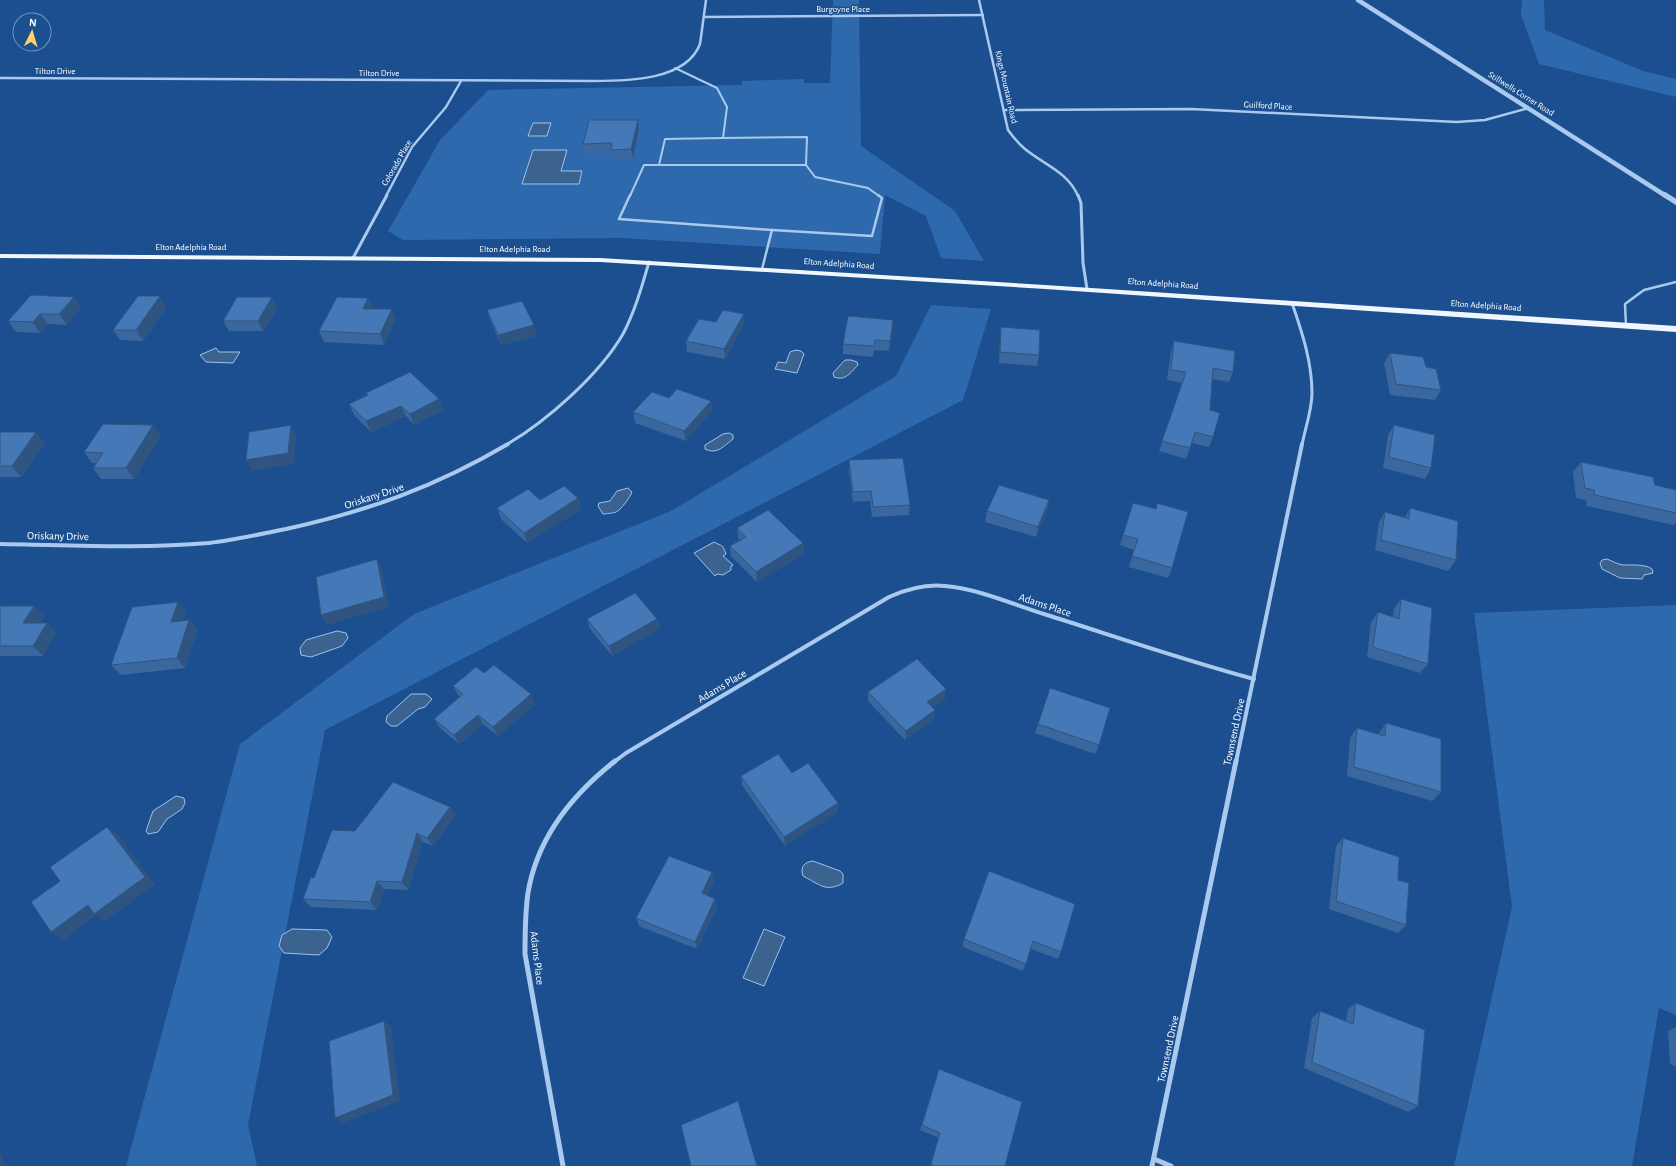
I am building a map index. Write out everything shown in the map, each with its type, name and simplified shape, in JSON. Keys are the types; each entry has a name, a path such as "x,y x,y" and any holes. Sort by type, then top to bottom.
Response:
{"main road":[{"name":"Elton Adelphia Road","path":"0,256 600,260 649,262 1292,302 1676,329"}],"street":[{"name":"Tilton Drive","path":"0,78 620,81 654,76 686,62 698,50 706,0"},
{"name":"Kings Mountain Road","path":"979,0 1008,130 1020,146 1064,175 1073,184 1078,193 1081,203 1087,289"},
{"name":"Stillwells Corner Road","path":"1358,0 1676,202"},
{"name":"Burgoyne Place","path":"704,17 983,15"},
{"name":"Colorado Place","path":"353,258 412,147 446,107 461,81"},
{"name":"Guilford Place","path":"1004,110 1191,109 1457,122 1485,120 1529,108"},
{"name":"Oriskany Drive","path":"0,544 154,545 207,543 321,522 382,504 416,491 445,478 512,441 558,408 594,372 615,346 638,299 649,262"},
{"name":"Townsend Drive","path":"1152,1166 1312,395 1312,378 1309,361 1292,302"},
{"name":"Adams Place","path":"563,1166 525,954 524,928 526,902 530,882 541,849 561,814 574,798 608,766 626,753 889,597 913,587 953,587 1006,602 1198,664 1254,679"},
{"path":"1154,1159 1171,1166"}],"lane":[{"path":"675,68 717,88 727,107 723,138"},
{"path":"658,165 665,140 807,137 806,165 815,177 868,188 882,198 872,236 619,219 644,166 806,165"},
{"path":"762,269 772,230"},
{"path":"1626,326 1625,304 1644,290 1676,282"}],"shaded area":[{"path":"833,0 859,0 861,146 955,211 984,261 941,258 926,216 885,195 880,254 622,238 403,240 388,231 440,140 488,90 742,85 742,81 804,79 804,83 830,83"},
{"path":"1522,0 1544,0 1545,30 1643,71 1676,79 1676,97 1539,64 1521,15"},
{"path":"533,123 551,123 547,136 528,136"},
{"path":"533,150 567,150 561,171 582,171 579,184 522,184"},
{"path":"931,305 991,309 963,400 325,730 248,1125 257,1166 126,1166 240,744 414,614 671,511 896,376"},
{"path":"216,348 219,352 240,352 233,363 206,362 200,355"},
{"path":"796,350 801,351 804,354 797,373 775,369 778,362 786,363 790,352"},
{"path":"845,360 857,362 858,365 845,377 834,377 833,373"},
{"path":"729,433 733,435 733,439 720,449 709,451 705,449 705,445 723,434"},
{"path":"628,488 632,492 628,500 620,509 615,512 603,514 598,506 599,503 610,501 617,491"},
{"path":"714,542 723,547 726,554 723,556 733,565 731,566 731,570 723,575 717,574 715,576 694,553"},
{"path":"1607,559 1623,565 1646,566 1652,569 1653,573 1644,575 1642,579 1620,578 1602,569 1600,563 1602,560"},
{"path":"1676,605 1676,1015 1659,1008 1632,1166 1454,1166 1512,907 1474,613"},
{"path":"337,631 346,633 348,638 342,646 311,657 301,655 300,648 306,640"},
{"path":"411,694 426,694 432,699 425,707 418,709 397,726 391,726 386,722 387,716"},
{"path":"176,796 184,798 185,803 182,809 167,819 158,832 148,834 146,831 153,811"},
{"path":"813,861 840,871 843,874 843,883 837,886 827,887 803,876 802,868 807,862"},
{"path":"292,929 327,930 332,937 327,948 319,955 284,953 279,946 282,935"},
{"path":"764,929 785,937 764,986 743,978"}],"building":[{"path":"589,120 638,120 631,149 611,150 612,143 583,144"},
{"path":"31,295 74,297 59,314 40,314 33,322 8,321"},
{"path":"138,296 160,296 136,330 113,330"},
{"path":"237,297 272,297 258,321 223,321"},
{"path":"337,297 368,298 363,309 392,309 380,334 319,331"},
{"path":"522,301 534,325 498,335 487,310"},
{"path":"723,310 744,314 724,349 686,341 699,319 716,322"},
{"path":"848,316 893,320 890,341 875,340 874,346 843,344"},
{"path":"1001,327 1040,330 1039,355 1000,352"},
{"path":"1174,341 1235,351 1233,372 1213,368 1210,410 1220,413 1213,437 1195,432 1190,448 1162,441 1186,372 1171,370"},
{"path":"1390,353 1423,357 1426,367 1436,369 1441,390 1396,384"},
{"path":"410,372 439,399 410,414 401,406 366,421 349,404 368,395 366,393"},
{"path":"677,389 711,401 684,431 633,412 652,392 669,398"},
{"path":"103,424 153,425 126,468 93,468 103,453 84,452"},
{"path":"291,425 288,453 246,460 249,432"},
{"path":"1394,425 1435,435 1431,468 1389,457"},
{"path":"0,432 36,432 12,466 0,466"},
{"path":"903,458 910,505 873,507 871,491 853,492 849,460"},
{"path":"1581,462 1653,477 1655,485 1676,490 1676,513 1595,495 1594,490 1585,488"},
{"path":"999,485 1049,500 1038,527 987,511"},
{"path":"564,486 578,498 524,533 497,508 528,489 540,500"},
{"path":"1133,503 1156,509 1157,503 1188,512 1172,568 1132,556 1138,539 1123,535"},
{"path":"1410,508 1458,521 1456,560 1381,540 1385,512 1409,519"},
{"path":"768,510 803,543 756,572 730,546 746,537 737,528"},
{"path":"377,559 384,597 321,615 316,577"},
{"path":"635,593 657,619 609,646 587,619"},
{"path":"1401,599 1432,608 1428,664 1373,647 1378,612 1399,619"},
{"path":"178,602 171,622 189,620 177,658 111,665 132,607"},
{"path":"0,606 34,606 23,623 47,623 33,646 0,646"},
{"path":"917,659 946,689 927,702 935,710 906,731 868,692"},
{"path":"494,665 531,694 493,727 478,715 454,735 434,719 463,694 453,686 476,667 484,673"},
{"path":"1050,688 1110,708 1099,745 1038,724"},
{"path":"1386,723 1441,739 1441,792 1354,767 1357,728 1385,736"},
{"path":"778,754 792,773 808,763 838,803 784,837 741,776"},
{"path":"393,782 450,807 427,838 417,833 402,882 377,881 370,902 303,899 311,877 314,878 332,830 355,831"},
{"path":"107,827 145,877 94,914 88,905 51,932 31,902 60,881 50,867"},
{"path":"1343,838 1399,857 1398,880 1409,883 1406,925 1336,901"},
{"path":"669,856 712,872 702,893 715,899 695,942 636,918"},
{"path":"989,871 1075,904 1061,952 1033,941 1026,964 964,939"},
{"path":"1356,1003 1425,1030 1418,1106 1312,1062 1320,1011 1353,1024"},
{"path":"384,1021 393,1095 335,1118 329,1041"},
{"path":"939,1069 1022,1102 1005,1166 935,1166 931,1164 940,1133 922,1125"},
{"path":"738,1101 757,1166 691,1166 681,1125"}]}
